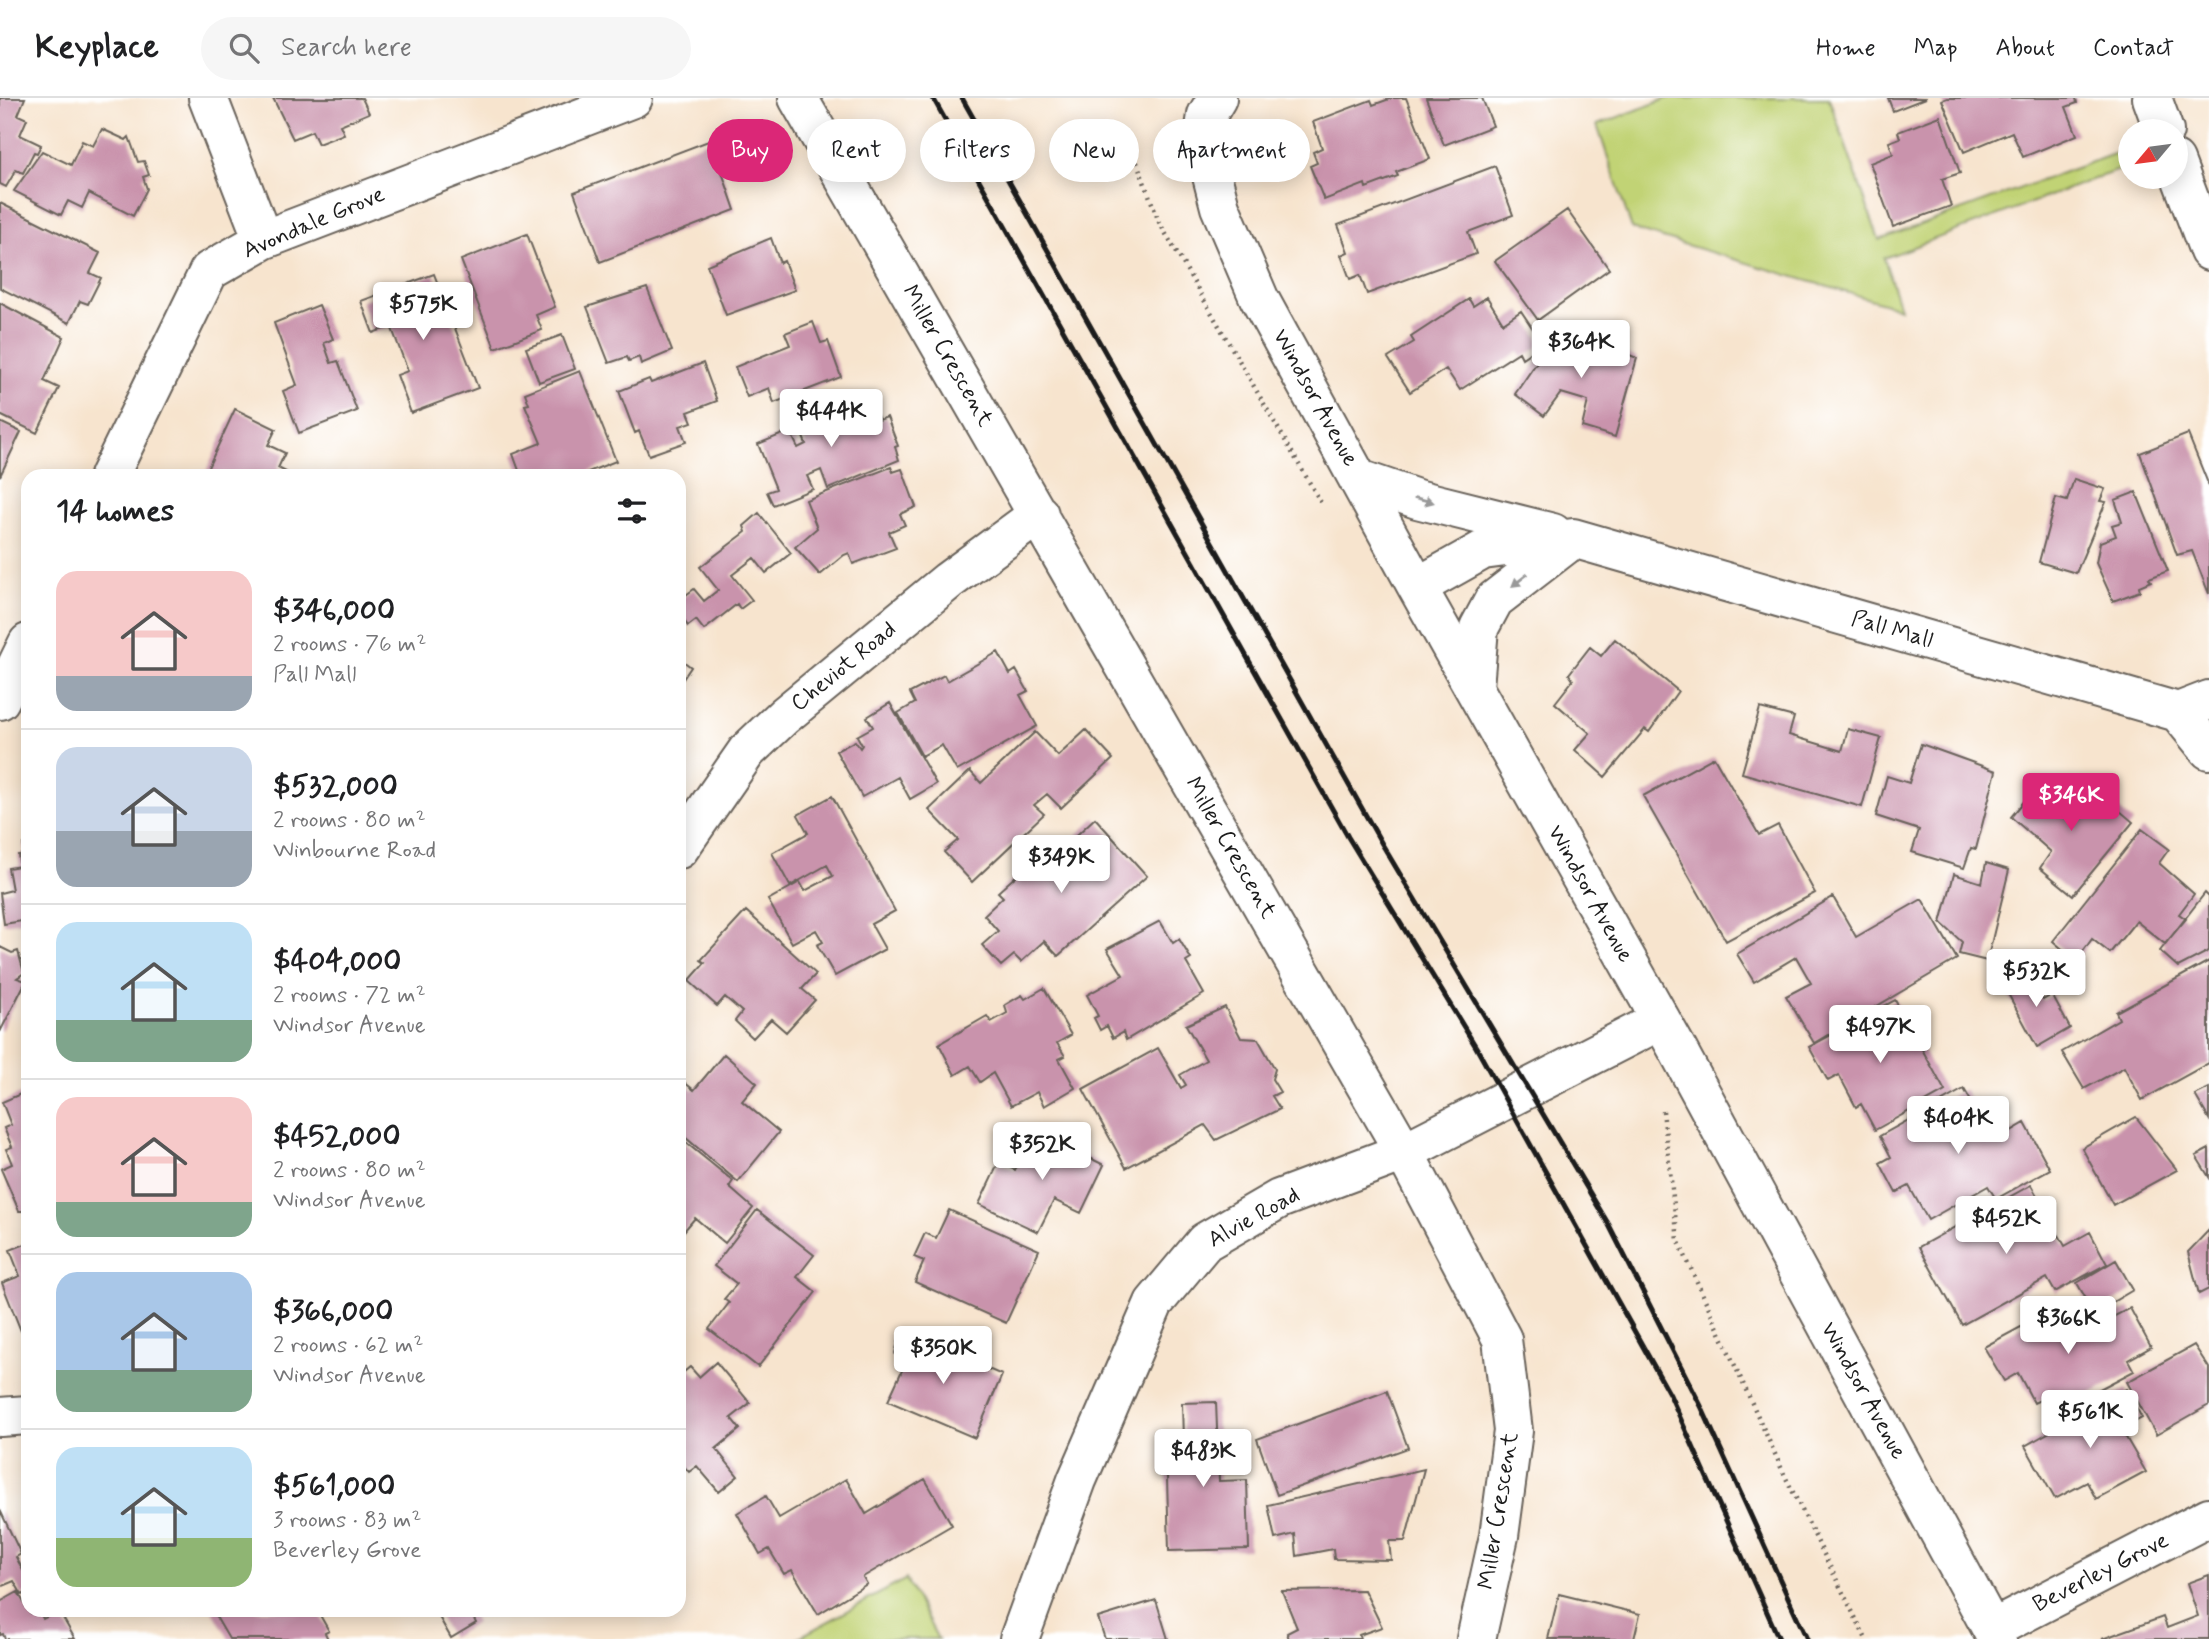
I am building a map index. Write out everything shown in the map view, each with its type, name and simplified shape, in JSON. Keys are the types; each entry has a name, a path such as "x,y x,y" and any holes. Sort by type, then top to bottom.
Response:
{"street":[{"path":"208,98 263,240"},
{"name":"Avondale Grove","path":"112,469 209,271 263,240 633,98"},
{"name":"Miller Crescent","path":"798,98 1404,1152 1502,1339 1513,1431 1499,1535 1476,1639"},
{"name":"Windsor Avenue","path":"1217,98 1207,115 1203,141 1220,207 1259,298 1417,587 1668,1032 1995,1634"},
{"path":"2152,98 2160,119"},
{"path":"2186,189 2209,251"},
{"name":"Pall Mall","path":"1359,479 1417,499 1573,538 2193,706"},
{"name":"Cheviot Road","path":"686,839 747,751 784,716 948,581 1038,514"},
{"path":"1474,687 1479,628 1494,600 1573,538"},
{"name":"Pall Mall","path":"1417,587 1483,550 1573,538"},
{"path":"0,700 21,657"},
{"path":"2193,706 2209,750"},
{"name":"Alvie Road","path":"1019,1639 1077,1480 1154,1303 1205,1242 1279,1199 1404,1152 1668,1032"},
{"path":"0,1417 21,1416"},
{"name":"Beverley Grove","path":"1995,1634 2209,1517"}],"path":[{"path":"1668,1032 1662,1101 1678,1240 1785,1476 1867,1639"}],"green space":[{"path":"1668,98 1829,98 1879,240 2118,152 2118,170 1884,258 1900,308 1632,229 1597,125"},
{"path":"906,1579 938,1639 796,1639"}],"building":[{"path":"0,98 25,98 18,115 27,119 20,135 41,145 37,153 34,152 23,173 16,170 6,187 0,184"},
{"path":"273,98 362,98 369,113 340,125 344,134 318,144 312,131 293,139"},
{"path":"1392,98 1406,98 1430,159 1396,172 1398,176 1366,188 1365,184 1324,200 1310,166 1317,163 1313,152 1322,148 1313,122 1371,100 1373,105"},
{"path":"1426,98 1482,98 1493,126 1444,145"},
{"path":"1888,98 1926,98 1893,111"},
{"path":"2076,98 2077,103 2066,107 2077,135 2023,157 2012,132 1964,152 1942,100"},
{"path":"1940,116 1960,173 1942,179 1951,206 1893,227 1870,163 1893,154 1889,142 1900,138 1898,132"},
{"path":"102,129 126,140 129,137 138,162 144,161 149,175 143,177 147,189 133,216 89,193 82,208 68,201 61,215 14,191 42,151 71,165 82,141 93,146"},
{"path":"707,142 707,182 725,182 735,210 600,262 574,192"},
{"path":"1495,166 1513,215 1468,232 1476,254 1367,294 1360,275 1350,279 1341,255 1348,252 1338,225"},
{"path":"0,203 100,253 90,273 101,278 88,304 80,301 69,323 0,288"},
{"path":"1567,210 1609,269 1538,320 1495,261"},
{"path":"527,234 555,307 536,315 542,330 495,348 461,260"},
{"path":"771,238 780,263 784,261 795,290 726,315 707,265"},
{"path":"434,274 478,388 411,413 397,375 408,371 391,326 373,333 361,301"},
{"path":"647,288 672,351 641,364 639,357 629,361 627,357 609,363 587,307"},
{"path":"1487,297 1503,323 1521,311 1543,344 1522,358 1519,352 1460,390 1446,369 1410,392 1388,358 1414,342 1411,337 1469,299 1473,306"},
{"path":"0,303 64,337 44,381 59,388 37,433 0,415"},
{"path":"319,305 333,339 324,343 331,363 338,361 357,411 299,433 283,391 297,385 274,323"},
{"path":"813,322 821,343 828,341 841,377 774,403 769,388 747,397 735,367 790,345 785,333"},
{"path":"1563,324 1593,347 1596,341 1637,358 1615,437 1582,427 1588,401 1561,393 1544,416 1515,394"},
{"path":"562,335 575,369 539,382 526,348"},
{"path":"703,363 717,401 688,412 692,422 680,426 686,442 649,455 639,431 635,433 619,391 649,379 651,383"},
{"path":"580,371 616,461 596,469 518,469 513,454 541,443 525,405 529,404 525,393"},
{"path":"867,393 879,420 887,417 898,446 895,447 899,460 828,489 821,470 807,476 813,489 773,505 767,492 776,489 758,444 790,431 798,448 806,444 799,427 821,418 819,413"},
{"path":"235,409 276,429 268,445 285,453 278,468 280,469 207,469"},
{"path":"0,422 21,432 0,476"},
{"path":"2188,434 2209,486 2209,594 2192,551 2177,555 2140,453"},
{"path":"891,467 893,472 902,469 916,507 900,514 905,525 889,532 896,548 853,564 849,553 820,575 795,547 817,528 806,500"},
{"path":"2074,479 2105,489 2100,501 2106,502 2076,573 2039,562 2056,498 2067,501"},
{"path":"2136,492 2168,571 2149,578 2151,581 2139,586 2140,591 2113,601 2096,563 2100,542 2116,536 2112,525 2122,522 2115,500"},
{"path":"759,513 791,553 766,573 754,558 732,575 752,600 740,609 737,604 704,630 696,620 688,626 686,595 694,589 704,601 718,590 700,567 746,532 744,526"},
{"path":"1615,639 1678,691 1649,732 1645,729 1605,777 1575,750 1590,733 1555,703 1573,680 1569,674 1590,647 1601,656"},
{"path":"998,652 1010,674 1016,670 1028,691 1020,695 1037,726 957,771 942,745 922,756 898,713 915,703 910,693 944,675 947,681"},
{"path":"890,703 936,784 910,799 898,777 862,797 836,751 855,741 860,748 862,745 857,736 873,727 867,717"},
{"path":"1760,708 1794,717 1789,735 1842,751 1848,729 1881,738 1862,807 1742,773"},
{"path":"1086,730 1113,759 1061,808 1047,794 1034,805 1044,814 972,882 944,852 958,840 929,810 970,771 981,783 1035,732 1058,756"},
{"path":"1921,744 1996,771 1976,849 1971,848 1964,868 1912,852 1919,830 1876,816 1887,776 1909,783"},
{"path":"1714,757 1759,835 1778,825 1815,893 1726,941 1643,796"},
{"path":"2042,780 2083,813 2099,793 2133,822 2073,895 2040,868 2051,852 2011,817"},
{"path":"832,796 895,911 871,924 885,949 835,976 817,945 823,942 816,930 792,943 768,900 800,882 805,891 833,876 827,865 790,886 772,853 808,833 798,815"},
{"path":"1095,818 1147,876 1058,956 1044,941 1021,962 1014,955 1001,966 982,945 998,931 984,915 1003,897 998,892 1058,838 1065,846"},
{"path":"2142,829 2169,849 2159,863 2194,894 2179,914 2186,919 2165,944 2136,921 2110,953 2092,939 2076,961 2053,941"},
{"path":"18,855 21,855 21,921 4,924 0,893 12,890 8,868 20,866"},
{"path":"1986,863 2009,870 1987,961 1959,954 1962,942 1941,923 1954,874 1982,883"},
{"path":"2205,893 2209,897 2209,951 2178,967 2160,951"},
{"path":"1833,897 1856,937 1922,899 1957,959 1814,1043 1786,996 1811,983 1796,957 1754,982 1737,954"},
{"path":"746,911 816,974 802,989 815,1000 786,1032 771,1019 753,1038 735,1021 742,1012 725,997 717,1006 689,981 705,963 701,960"},
{"path":"1160,921 1173,943 1179,939 1191,959 1186,962 1204,994 1126,1040 1123,1032 1113,1038 1107,1026 1100,1030 1094,1018 1098,1016 1087,995 1123,975 1107,949"},
{"path":"0,947 12,953 18,951 21,975 17,978 21,979 21,991 0,1032"},
{"path":"2209,961 2209,1063 2142,1100 2124,1067 2084,1089 2062,1052 2119,1019 2116,1012"},
{"path":"2024,965 2043,1000 2052,995 2070,1028 2037,1047 2006,990"},
{"path":"1044,988 1071,1035 1057,1043 1065,1056 1059,1059 1075,1088 1044,1106 1037,1092 1011,1106 993,1073 980,1082 970,1066 955,1075 939,1044 987,1016 991,1022 1007,1013 1005,1005 1022,995 1025,999"},
{"path":"1895,1000 1945,1091 1875,1130 1861,1104 1856,1107 1839,1075 1828,1081 1809,1047"},
{"path":"1225,1007 1241,1038 1258,1039 1275,1069 1272,1079 1280,1092 1272,1096 1280,1109 1216,1140 1205,1125 1126,1168 1083,1089 1158,1048 1181,1088 1186,1085 1180,1075 1206,1060 1186,1025"},
{"path":"724,1054 757,1083 742,1101 779,1132 738,1182 686,1138 686,1084 694,1090"},
{"path":"2209,1088 2209,1119 2195,1095"},
{"path":"1964,1089 1994,1141 2025,1123 2050,1169 1996,1199 1988,1186 1928,1220 1909,1186 1896,1193 1880,1163 1891,1157 1880,1136"},
{"path":"21,1094 21,1211 1,1169 12,1164 6,1149 12,1147 4,1128 11,1125 2,1102"},
{"path":"2136,1117 2177,1170 2113,1205 2082,1148"},
{"path":"1034,1130 1104,1165 1081,1213 1054,1200 1038,1232 979,1204 999,1162 1015,1170"},
{"path":"686,1143 733,1181 729,1187 753,1208 725,1243 695,1218 686,1229"},
{"path":"2209,1149 2209,1177 2196,1156"},
{"path":"2031,1185 2065,1246 2090,1232 2107,1264 2055,1292 2047,1278 1962,1325 1919,1247"},
{"path":"757,1210 814,1255 797,1277 816,1292 758,1367 709,1329 729,1303 724,1299 737,1284 714,1266"},
{"path":"949,1210 1039,1250 1006,1323 915,1282 924,1261 914,1257 925,1233 936,1238"},
{"path":"2209,1230 2209,1289 2199,1294 2188,1252"},
{"path":"21,1246 21,1331 2,1283 20,1276 10,1250"},
{"path":"2116,1260 2133,1290 2094,1313 2077,1283"},
{"path":"2058,1307 2074,1337 2130,1308 2151,1347 2128,1360 2134,1371 2054,1413 2046,1397 2034,1403 2018,1373 2004,1381 1984,1347"},
{"path":"908,1334 1002,1375 975,1438 888,1401 905,1364 898,1361 895,1353 899,1339"},
{"path":"2194,1345 2209,1368 2209,1405 2156,1435 2127,1382"},
{"path":"716,1362 750,1403 731,1418 740,1429 716,1449 738,1476 719,1492 697,1466 689,1472 686,1469 686,1370 690,1367 699,1377"},
{"path":"2126,1389 2142,1418 2121,1429 2146,1472 2096,1499 2087,1482 2055,1499 2025,1446"},
{"path":"1387,1391 1408,1448 1277,1495 1257,1439"},
{"path":"1216,1402 1219,1481 1247,1480 1249,1549 1169,1551 1166,1441 1183,1440 1182,1403"},
{"path":"1424,1469 1405,1541 1389,1541 1391,1560 1334,1559 1333,1549 1297,1556 1295,1534 1275,1539 1268,1505"},
{"path":"846,1479 866,1514 925,1479 952,1525 863,1577 867,1584 818,1614 792,1570 784,1574 769,1549 760,1554 737,1513 766,1496 779,1518"},
{"path":"0,1510 21,1554 16,1557 21,1567 21,1593 14,1581 0,1587"},
{"path":"2209,1575 2209,1639 2102,1639 2163,1617 2167,1628 2198,1616 2187,1583"},
{"path":"1364,1590 1382,1627 1359,1635 1360,1639 1289,1639 1287,1633 1297,1628 1282,1591"},
{"path":"18,1592 21,1597 21,1617 62,1617 75,1639 5,1639 3,1634 0,1635 0,1602"},
{"path":"1559,1594 1640,1614 1634,1639 1548,1639"},
{"path":"1156,1600 1168,1639 1105,1639 1098,1618"},
{"path":"216,1617 321,1617 329,1631 325,1633 328,1639 229,1639"},
{"path":"439,1617 473,1617 476,1623 451,1638"}],"railway":[{"path":"933,98 1348,837 1476,1047 1670,1395 1779,1639"},
{"path":"962,98 1382,844 1609,1225 1701,1406 1807,1639"}]}
